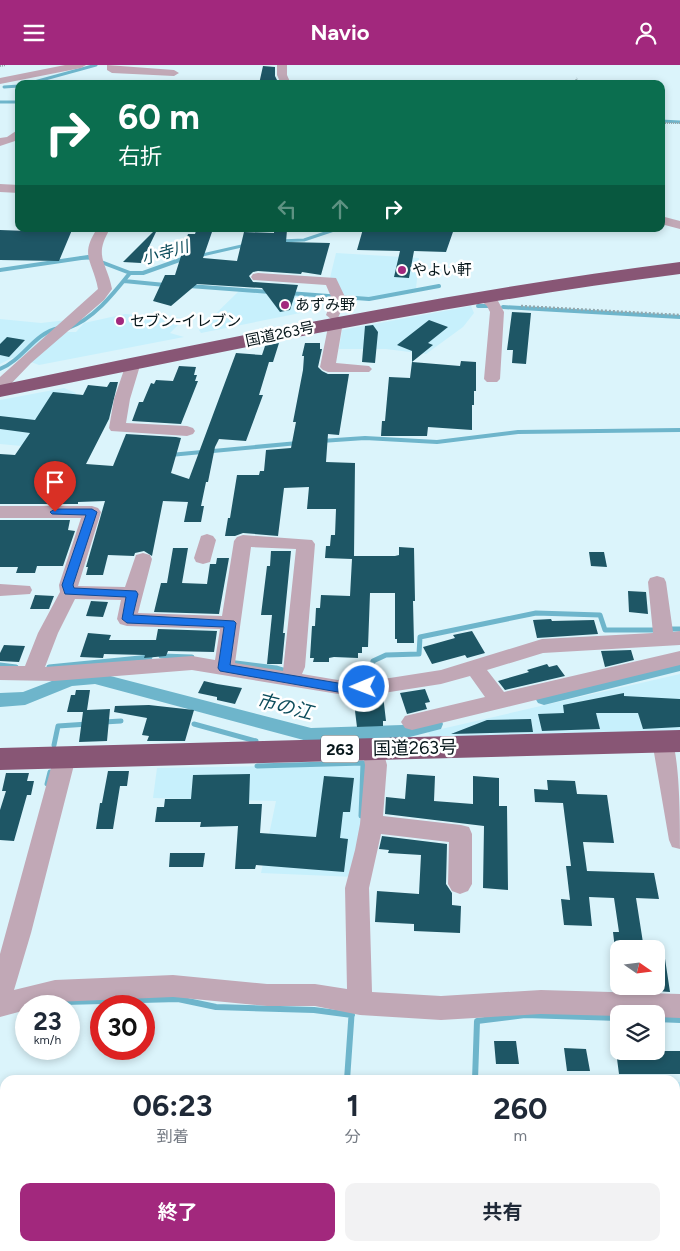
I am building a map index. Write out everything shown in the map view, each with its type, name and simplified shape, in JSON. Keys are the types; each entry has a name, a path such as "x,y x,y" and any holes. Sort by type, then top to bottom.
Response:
{"highway":[{"name":"国道263号","path":"2,385 336,307 433,296 680,261"},
{"name":"国道263号","path":"2,385 132,364 336,307 488,300 619,275 680,268"},
{"name":"国道263号","path":"0,759 672,741"}],"street":[{"path":"0,81 81,65"},
{"path":"112,65 112,70 175,69"},
{"path":"282,65 284,80"},
{"path":"0,188 15,189"},
{"path":"665,221 680,225"},
{"path":"2,385 63,328 100,297 105,289 104,279 94,248 102,232"},
{"path":"258,277 331,281 336,307 328,367 364,369"},
{"path":"488,300 497,312 492,379"},
{"path":"132,364 132,373 120,403 121,414 117,428 187,431"},
{"path":"0,512 92,512 68,585 69,592 48,633 34,669"},
{"path":"203,558 206,540"},
{"path":"225,661 243,541 306,544 293,673"},
{"path":"143,559 132,594 127,619 230,623"},
{"path":"0,673 34,669 54,674 225,661 293,673 338,687 363,680 377,687 441,677 542,646 667,634 657,582"},
{"path":"0,590 23,590"},
{"path":"69,592 132,594"},
{"path":"412,722 680,658"},
{"path":"475,668 499,701"},
{"path":"672,741 680,841"},
{"path":"353,1002 357,888 367,850 371,824 376,765 373,749"},
{"path":"0,995 7,932 65,757"},
{"path":"371,824 461,834 460,884"},
{"path":"0,1005 55,991 173,986 267,995 316,995 353,1002 441,1008 541,1002 680,1007"}],"path":[{"path":"0,66 6,65"},
{"path":"665,123 680,123"},
{"path":"488,300 680,315"}],"shaded area":[{"path":"336,253 419,258 416,289 368,298 337,297 329,282"},
{"path":"240,290 306,295 315,310 201,333 199,330"},
{"path":"471,306 474,313 463,327 426,354 386,349 339,349 342,330"},
{"path":"125,314 185,318 170,333 184,337 39,365 31,362 64,332 76,332 84,323"},
{"path":"0,319 41,323 67,320 22,358 12,358 0,364"},
{"path":"64,388 76,393 61,415 65,450 0,444 0,400"},
{"path":"680,674 680,732 431,738 428,732"},
{"path":"369,764 355,877 261,873 276,801 153,798 157,768"}],"building":[{"path":"263,66 275,67 277,80 260,80"},
{"path":"0,230 15,232 71,232 59,261 0,260"},
{"path":"153,232 156,232 141,263 123,262"},
{"path":"212,232 203,258 237,261 244,232 287,232 286,242 330,243 321,275 302,272 301,274 258,271 253,272 249,276 253,282 298,285 290,310 280,312 262,288 197,284 171,306 153,301 165,275 175,275 188,234"},
{"path":"362,232 453,232 446,252 414,251 409,278 394,277 400,251 357,250"},
{"path":"512,312 531,313 526,364 512,363 513,350 507,350"},
{"path":"429,320 448,327 428,343 433,345 412,362 412,351 397,345"},
{"path":"373,325 378,332 375,363 362,362 365,326"},
{"path":"7,337 25,340 9,357 0,355 0,344"},
{"path":"279,343 273,362 269,362 259,395 263,395 246,441 219,439 215,447 201,506 204,506 201,522 184,522 188,502 163,501 152,556 144,551 135,553 134,556 108,555 103,575 86,575 88,567 86,567 105,501 78,502 78,504 0,504 0,454 15,455 30,433 0,429 0,416 35,420 53,392 83,395 88,385 107,387 110,382 118,382 109,419 86,464 113,466 126,434 176,437 181,438 171,473 189,479 236,353 262,355 265,346"},
{"path":"305,343 320,343 320,349 322,349 318,367 322,371 328,374 349,374 339,435 328,434 326,462 355,463 354,556 395,556 399,555 399,547 414,548 414,643 397,643 397,639 395,639 395,593 370,593 368,647 362,647 362,653 358,653 358,658 334,657 329,658 329,662 313,662 314,658 310,658 312,626 315,626 316,608 320,608 321,595 350,596 352,559 325,558 326,546 330,546 331,535 335,535 336,509 307,509 309,487 284,488 278,536 243,533 235,536 225,536 237,475 259,475 260,471 264,471 266,450 291,448 296,422 293,422 303,370 304,356 302,356"},
{"path":"461,361 476,362 476,391 474,391 474,405 472,405 472,430 428,427 427,436 381,436 382,421 385,421 389,377 410,378 412,362 460,366"},
{"path":"179,366 196,367 194,375 197,375 195,381 198,381 181,424 132,421 139,402 143,402 151,383 154,384 156,380 173,381"},
{"path":"0,520 70,520 68,530 75,531 63,566 37,566 35,573 16,573 18,567 0,567"},
{"path":"173,548 188,548 182,583 207,584 210,564 216,564 217,558 229,558 219,614 154,612 161,583 167,583"},
{"path":"271,551 291,551 282,664 267,664 272,615 261,615 267,566 270,566"},
{"path":"589,552 604,552 607,567 591,566"},
{"path":"628,591 646,592 648,614 629,612"},
{"path":"35,595 54,596 49,609 30,609"},
{"path":"91,601 108,602 103,617 86,616"},
{"path":"551,619 552,621 594,620 598,634 537,638 533,620"},
{"path":"158,629 217,631 214,652 168,651 166,656 144,658 145,655 104,654 103,658 80,657 88,633 111,635 109,640 156,640"},
{"path":"472,631 485,653 467,658 465,655 432,664 423,647 455,638 453,635"},
{"path":"4,645 25,646 19,662 0,661 0,653"},
{"path":"631,650 634,660 605,667 601,651"},
{"path":"547,664 549,667 557,665 565,676 505,690 498,681 529,672 527,670"},
{"path":"204,681 242,688 235,704 217,700 217,697 198,693"},
{"path":"425,689 430,702 425,703 427,709 407,714 400,693"},
{"path":"76,690 90,690 87,710 110,709 107,741 79,742 83,712 67,712 71,695 75,695"},
{"path":"624,693 624,696 680,699 680,727 643,729 638,713 596,713 600,729 542,731 538,714 564,713 563,705"},
{"path":"383,695 386,721 383,721 383,726 357,727 354,703 363,703 362,696"},
{"path":"149,705 194,710 185,741 147,741 149,736 142,735 147,718 114,712 115,706"},
{"path":"531,719 533,732 451,734 487,720"},
{"path":"108,771 129,771 127,786 120,786 113,829 96,829 100,803 102,803"},
{"path":"6,773 29,773 27,781 34,781 31,795 27,795 14,841 0,840 0,810 6,791 2,791"},
{"path":"250,774 249,804 262,804 260,833 316,837 324,776 354,778 350,812 343,812 340,838 348,839 344,872 256,865 255,869 235,869 238,826 200,827 201,822 155,822 157,807 164,807 165,799 191,799 193,775"},
{"path":"407,774 435,776 434,801 473,804 473,776 499,778 499,806 507,806 508,890 483,888 484,826 385,814 386,797 405,799"},
{"path":"547,780 575,781 577,794 607,795 614,843 583,842 587,871 654,873 659,899 636,898 643,940 614,940 613,932 619,932 614,898 589,897 592,926 564,925 561,899 570,900 566,866 571,866 563,803 535,802 534,789 548,790"},
{"path":"382,836 447,844 446,884 452,893 452,905 461,906 460,933 414,931 414,924 375,922 377,891 419,894 421,855 388,853 389,850 379,849"},
{"path":"170,853 205,853 203,867 169,867"},
{"path":"665,959 670,992 665,992"},
{"path":"494,1041 516,1041 519,1064 496,1064"},
{"path":"564,1048 586,1049 590,1071 567,1071"},
{"path":"665,1051 680,1051 680,1074 619,1074 617,1060 665,1060"}],"waterway":[{"path":"42,80 96,65"},
{"path":"4,87 15,86"},
{"path":"0,102 15,102"},
{"path":"665,121 680,122"},
{"name":"小寺川","path":"279,241 304,240 328,232"},
{"name":"小寺川","path":"198,256 246,245"},
{"name":"小寺川","path":"0,270 81,258"},
{"name":"小寺川","path":"81,258 91,258"},
{"name":"小寺川","path":"81,258 91,258"},
{"name":"小寺川","path":"91,258 130,273"},
{"name":"小寺川","path":"130,273 143,273 185,258"},
{"path":"68,328 86,319 94,312 110,297 130,273"},
{"path":"124,281 165,285"},
{"path":"189,286 270,292"},
{"path":"288,293 369,299 439,286"},
{"path":"478,306 488,306"},
{"path":"503,307 680,317"},
{"path":"0,369 8,365 42,335 59,328"},
{"path":"321,441 365,438 437,442 518,432 680,430"},
{"path":"170,455 298,443"},
{"path":"341,681 371,674 373,661 386,655 419,654 420,637 536,613 600,615 605,630 660,630"},
{"path":"668,629 680,629"},
{"path":"161,656 192,657"},
{"path":"49,667 150,657"},
{"path":"228,662 276,668 289,672"},
{"path":"0,665 16,667"},
{"name":"市の江","path":"544,698 680,665"},
{"name":"市の江","path":"0,700 25,698 70,680 95,678 311,735 402,732 434,724"},
{"path":"104,722 121,721"},
{"path":"54,745 58,726 88,724"},
{"path":"194,724 256,741"},
{"path":"257,766 363,763 361,816"},
{"path":"47,784 50,772"},
{"path":"80,1002 178,999 216,1007 314,1010 352,1015"},
{"path":"352,1008 352,1015"},
{"path":"347,1075 352,1015"},
{"path":"475,1075 477,1021 525,1015 610,1018"},
{"path":"665,1019 680,1020"}],"place":[{"name":"やよい軒","path":"402,270"},
{"name":"あずみ野","path":"285,305"},
{"name":"セブン-イレブン","path":"120,321"}],"route":[{"path":"55,512 92,512 68,585 69,592 132,594 127,619 230,623 224,668 338,687 364,687"}]}
